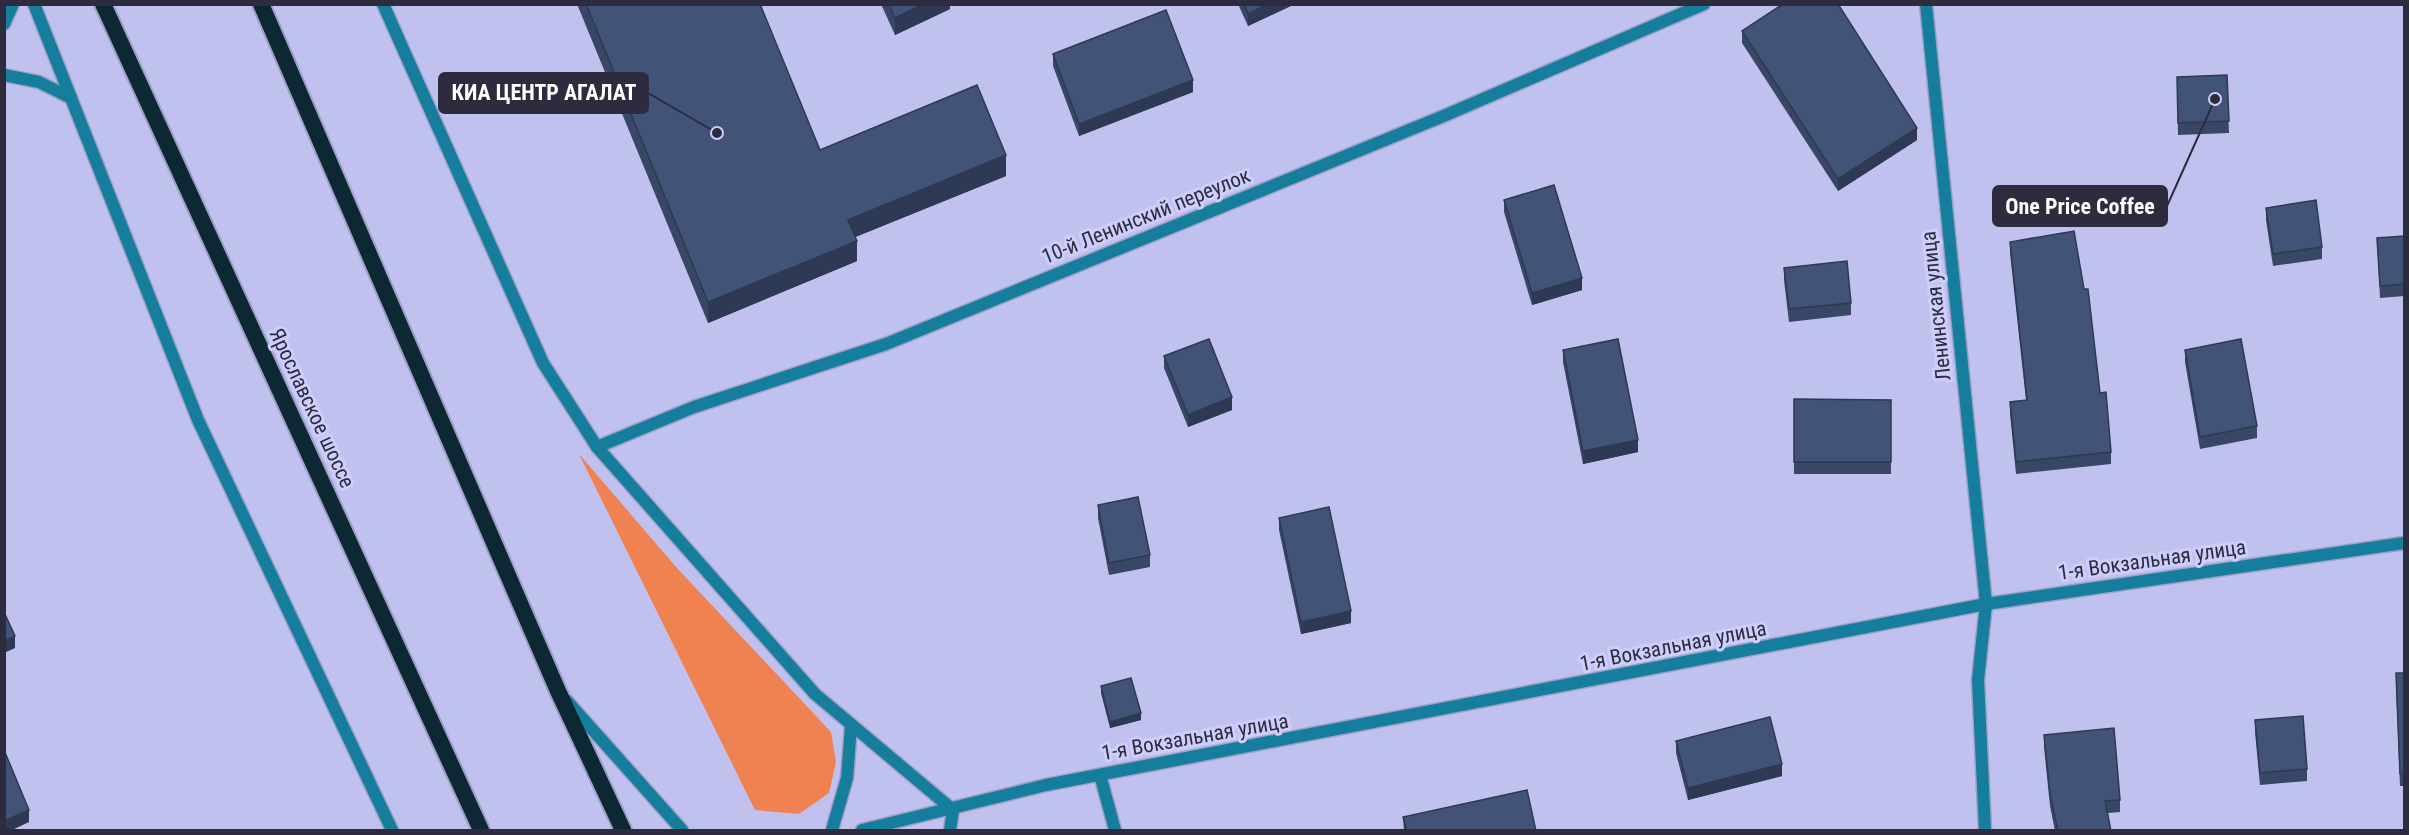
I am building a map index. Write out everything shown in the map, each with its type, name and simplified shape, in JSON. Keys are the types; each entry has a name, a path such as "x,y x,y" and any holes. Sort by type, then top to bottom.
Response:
{"highway":[{"name":"Ярославское шоссе","path":"103,4 481,831"},
{"path":"261,4 558,691 623,831"}],"street":[{"path":"4,24 13,4"},
{"path":"34,4 198,420 392,831"},
{"path":"383,4 543,363 597,447 815,694 952,810 950,831"},
{"name":"10-й Ленинский переулок","path":"597,447 694,406 886,344 1446,115 1704,4"},
{"name":"Ленинская улица","path":"1926,4 1986,604 1978,680 1986,831"},
{"path":"4,75 39,82 71,98"},
{"name":"1-я Вокзальная улица","path":"862,831 1046,785 1100,774 1986,604 2404,543"},
{"path":"558,691 682,831"},
{"path":"832,831 847,778 851,726"},
{"path":"1100,774 1115,831"}],"shaded area":[{"path":"579,454 676,567 831,732 836,762 829,793 799,814 755,810"}],"building":[{"path":"586,4 760,4 820,150 977,85 1006,155 848,220 857,241 708,302"},
{"path":"889,4 923,4 895,18"},
{"path":"1244,4 1268,4 1248,14"},
{"path":"1783,4 1838,4 1917,128 1838,179 1742,31"},
{"path":"1166,10 1193,80 1079,124 1053,54"},
{"path":"2227,75 2229,121 2178,123 2177,77"},
{"path":"1554,185 1582,278 1532,293 1504,200"},
{"path":"2316,200 2322,247 2273,254 2266,208"},
{"path":"2074,231 2084,289 2088,289 2100,393 2106,392 2111,452 2016,462 2010,402 2027,400 2010,242"},
{"path":"2404,236 2404,284 2380,286 2377,238"},
{"path":"1847,261 1851,303 1789,309 1784,268"},
{"path":"1209,339 1232,397 1188,415 1164,356"},
{"path":"1618,339 1638,440 1583,451 1563,350"},
{"path":"2241,339 2257,426 2200,437 2185,350"},
{"path":"1794,399 1891,400 1891,462 1794,462"},
{"path":"1138,497 1150,555 1109,563 1098,505"},
{"path":"1329,507 1351,611 1301,622 1279,518"},
{"path":"4,612 15,636 4,641"},
{"path":"2396,673 2404,673 2404,774 2400,774"},
{"path":"1131,678 1141,713 1110,722 1101,686"},
{"path":"2303,716 2307,769 2260,773 2255,720"},
{"path":"1770,717 1782,764 1688,788 1676,741"},
{"path":"2114,728 2120,800 2105,801 2111,831 2058,831 2050,794 2044,735"},
{"path":"4,750 29,810 4,821"},
{"path":"1527,790 1536,831 1407,831 1403,817"}],"place":[{"name":"One Price Coffee","path":"2215,99"},
{"name":"КИА ЦЕНТР АГАЛАТ","path":"717,133"}]}
